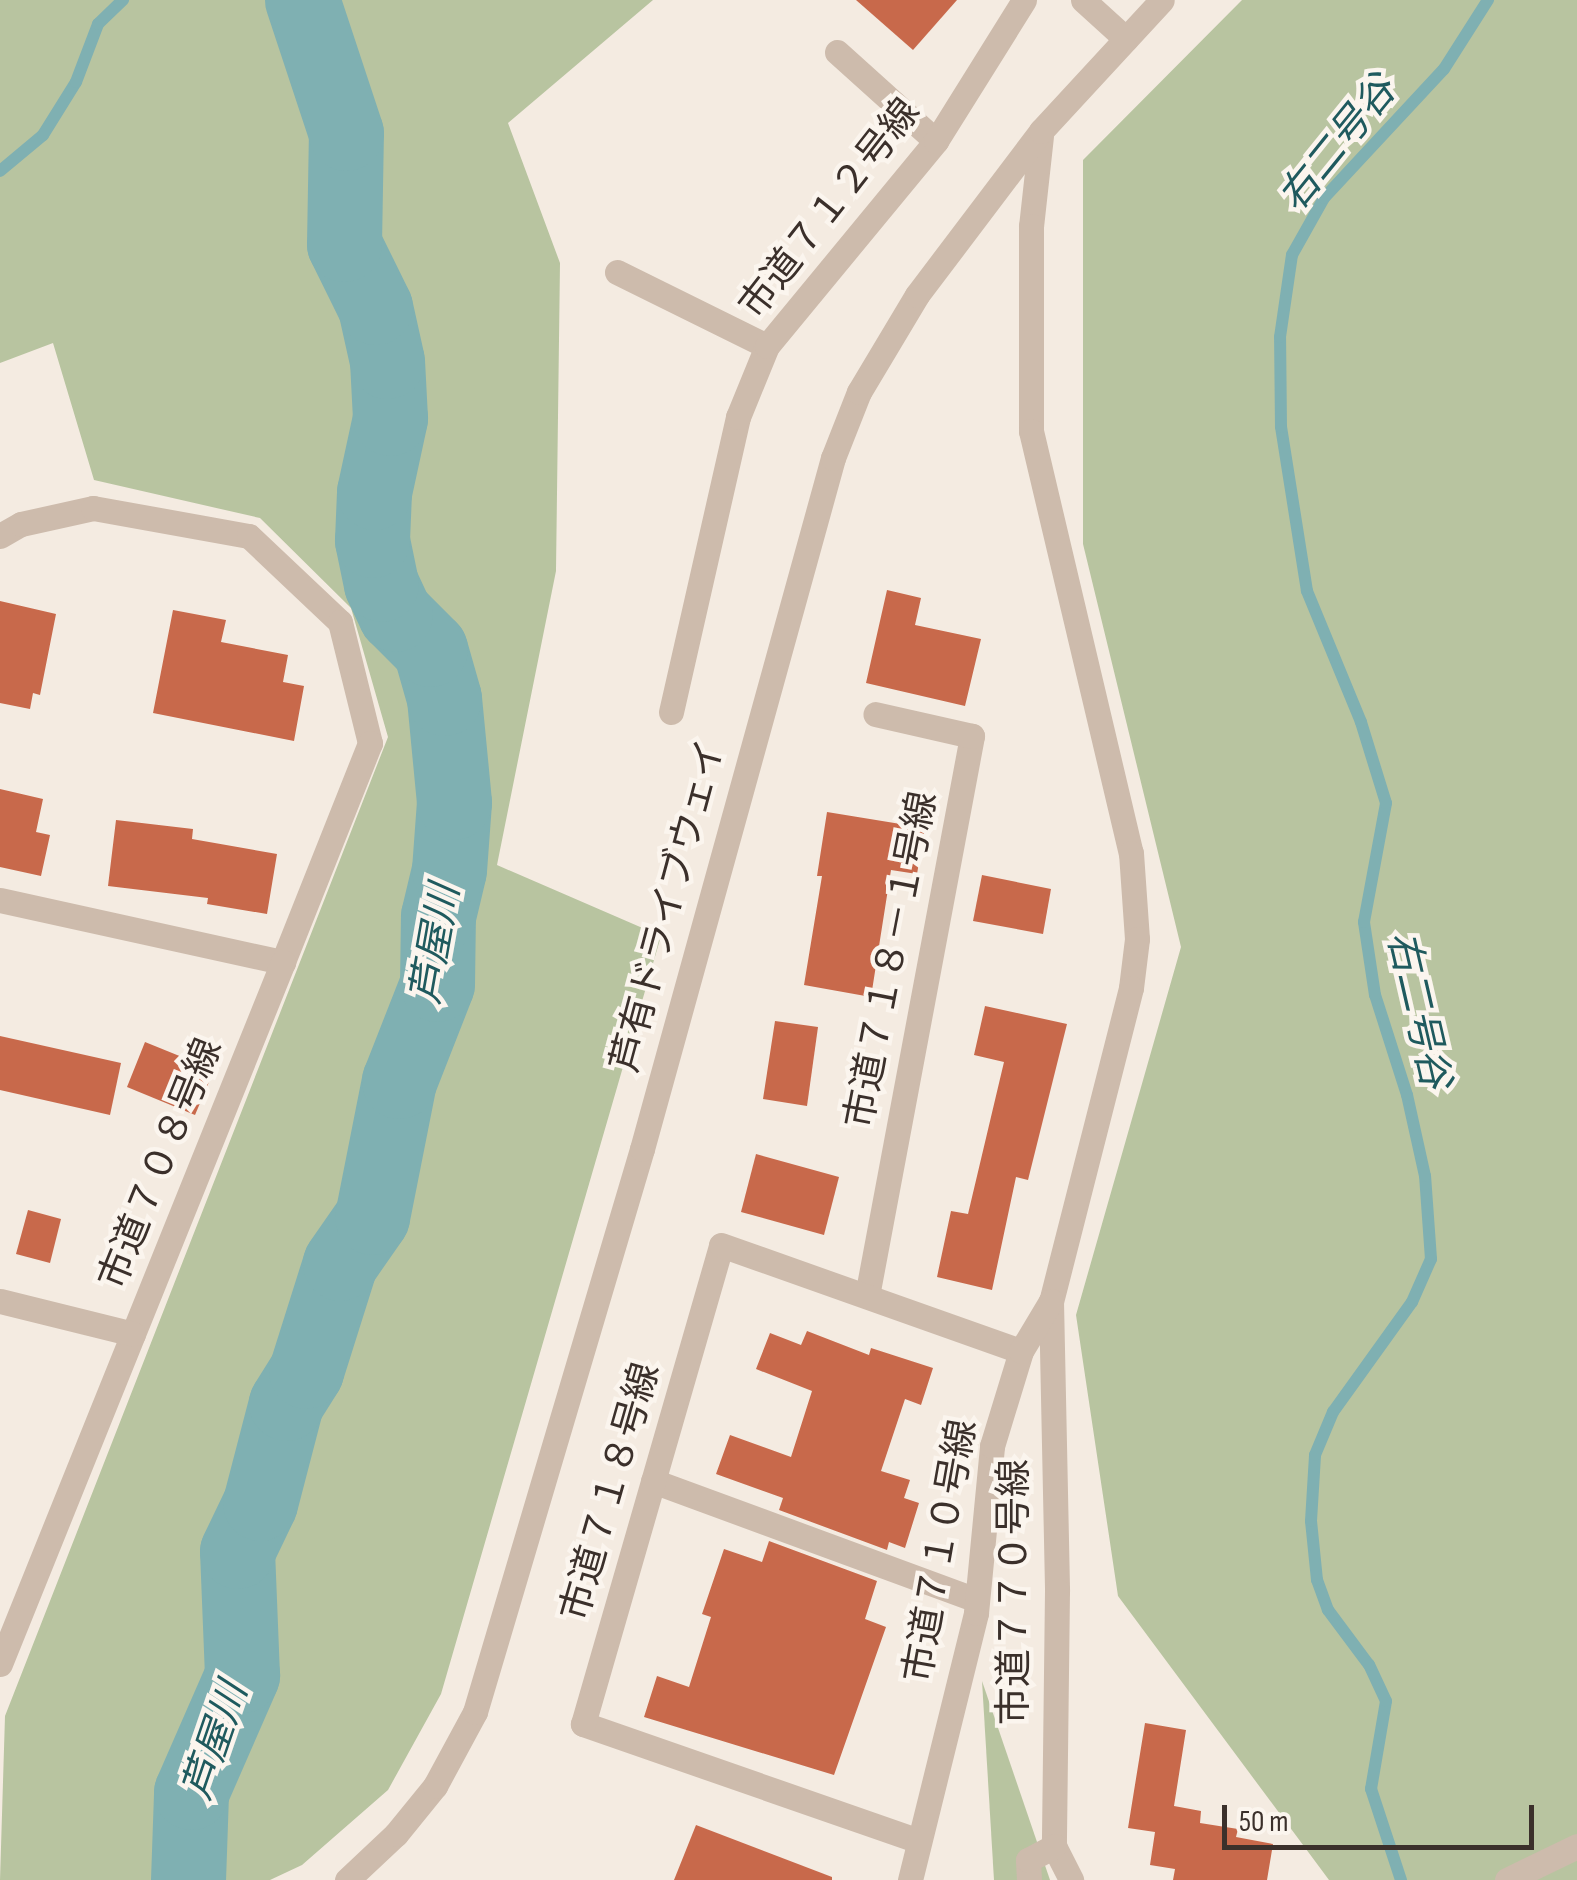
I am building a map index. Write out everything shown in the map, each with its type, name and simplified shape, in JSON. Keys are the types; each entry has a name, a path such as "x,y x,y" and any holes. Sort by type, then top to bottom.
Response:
{"street":[{"name":"市道７１２号線","path":"671,712 738,417 767,346 936,141 1024,0"},
{"path":"1083,0 1126,40"},
{"name":"芦有ドライブウェイ","path":"347,1880 396,1834 436,1786 475,1712 642,1148 833,458 859,392 917,295 1042,131 1162,0"},
{"path":"838,52 936,141"},
{"path":"1042,131 1031,226 1031,431 1131,854 1137,939 1131,988 1051,1300"},
{"path":"617,272 767,346"},
{"name":"市道７０８号線","path":"0,536 21,524 93,508 249,536 340,622 370,743 0,1664"},
{"name":"市道７１８－１号線","path":"866,1296 972,736 875,714"},
{"path":"0,900 283,962"},
{"name":"市道７１８号線","path":"919,1841 584,1724 720,1245 1021,1351"},
{"name":"市道７１０号線","path":"910,1880 978,1600 992,1446 1021,1351 1051,1300"},
{"name":"市道７７０号線","path":"1051,1300 1056,1591 1054,1846 1071,1880"},
{"path":"0,1302 133,1334"},
{"path":"653,1481 978,1600"},
{"path":"1029,1880 1028,1860 1054,1846"},
{"path":"1507,1880 1577,1846"}],"green space":[{"path":"0,0 653,0 508,123 560,263 556,571 497,865 661,936 441,1694 388,1790 302,1865 270,1880 0,1880 5,1716 388,737 351,608 260,518 94,480 53,343 0,363"},
{"path":"1242,0 1577,0 1577,1880 1329,1880 1118,1596 1076,1315 1181,947 1083,544 1083,160"},
{"path":"982,1681 1050,1880 994,1880"}],"building":[{"path":"856,0 957,0 913,50"},
{"path":"887,590 921,598 915,625 981,639 965,706 866,683"},
{"path":"0,601 56,614 40,695 33,693 30,709 0,703"},
{"path":"173,610 226,620 221,642 288,655 283,682 304,686 294,741 153,713"},
{"path":"0,789 43,799 36,832 50,835 41,876 0,867"},
{"path":"827,812 925,828 917,874 891,870 871,997 804,985 822,876 817,876"},
{"path":"116,820 193,829 192,839 277,854 267,914 207,904 208,898 108,886"},
{"path":"982,875 1051,889 1043,934 973,921"},
{"path":"985,1006 1067,1024 1028,1180 1016,1177 992,1290 937,1277 951,1211 968,1214 1004,1062 974,1055"},
{"path":"775,1021 818,1027 807,1106 763,1099"},
{"path":"0,1036 121,1063 110,1115 0,1090"},
{"path":"145,1042 214,1070 195,1115 127,1087"},
{"path":"756,1154 839,1177 824,1235 741,1212"},
{"path":"28,1210 61,1219 50,1263 16,1254"},
{"path":"807,1331 869,1355 871,1348 933,1368 921,1405 905,1399 881,1471 910,1480 904,1498 919,1503 905,1548 889,1542 887,1550 779,1510 783,1498 716,1474 730,1435 791,1457 812,1391 756,1369 770,1333 801,1345"},
{"path":"769,1541 877,1581 865,1619 886,1627 834,1775 644,1717 657,1676 689,1687 711,1617 702,1614 724,1549 762,1562"},
{"path":"1145,1723 1186,1730 1174,1806 1201,1811 1200,1823 1238,1829 1236,1837 1273,1844 1267,1880 1173,1880 1175,1869 1150,1865 1155,1832 1128,1828"},
{"path":"696,1825 832,1877 832,1880 674,1880"}],"waterway":[{"path":"0,171 43,135 76,82 98,24 123,0"},
{"name":"芦屋川","path":"188,1880 191,1792 242,1675 237,1551 260,1503 286,1403 306,1371 340,1263 372,1217 399,1081 437,984 438,916 449,870 454,802 444,698 430,649 395,614 381,584 372,540 374,492 390,418 387,361 375,307 344,244 346,133 302,0"},
{"name":"右二号谷","path":"1401,1880 1371,1789 1386,1701 1369,1665 1328,1610 1317,1580 1311,1521 1315,1455 1333,1412 1412,1302 1431,1259 1425,1176 1407,1095 1375,995 1364,922 1386,803 1361,722 1307,591 1281,427 1280,337 1292,255 1324,198 1444,69 1488,0"}]}
